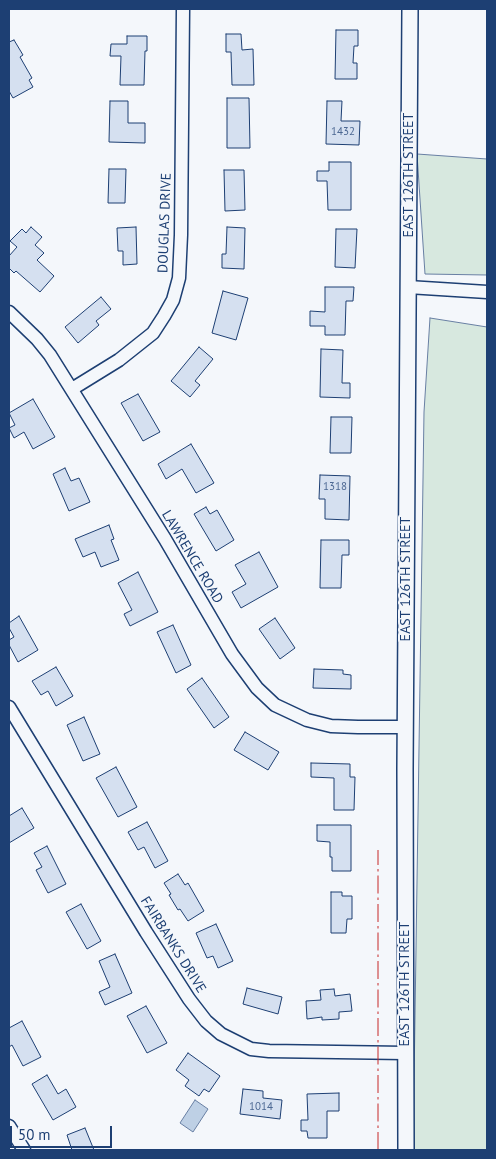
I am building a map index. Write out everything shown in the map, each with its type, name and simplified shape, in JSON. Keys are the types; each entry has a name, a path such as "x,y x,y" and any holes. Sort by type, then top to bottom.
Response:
{"street":[{"name":"DOUGLAS DRIVE","path":"72,389 119,360 153,332 164,316 177,285 181,235 183,9"},
{"name":"EAST 126TH STREET","path":"406,1150 410,9"},
{"path":"408,287 487,292"},
{"name":"LAWRENCE ROAD","path":"9,312 37,338 50,355 165,539 232,654 257,688 275,705 307,720 331,726 406,727"},
{"name":"FAIRBANKS DRIVE","path":"9,707 157,949 189,999 206,1021 221,1034 251,1049 278,1052 405,1053"},
{"path":"9,1126 24,1150"}],"shaded area":[{"path":"417,154 487,159 487,275 425,274"},
{"path":"430,318 487,327 487,1150 413,1150 424,412"}],"water":[{"path":"195,1100 208,1109 193,1132 180,1123"}],"building":[{"path":"336,30 358,30 358,46 354,46 353,63 357,63 357,79 335,79"},
{"path":"226,34 241,34 242,50 253,49 254,85 232,85 231,52 226,52"},
{"path":"127,36 147,36 144,85 120,85 121,56 110,56 111,44 127,44"},
{"path":"14,40 23,55 20,57 32,78 29,80 33,87 13,98 9,91 9,42"},
{"path":"227,98 249,98 250,148 227,148"},
{"path":"110,101 128,101 128,123 145,123 145,143 109,142"},
{"path":"327,101 342,101 341,121 360,121 359,145 326,144"},
{"path":"329,162 351,162 351,210 328,210 327,181 317,181 317,171 329,171"},
{"path":"109,169 126,169 125,203 108,203"},
{"path":"224,170 244,170 245,210 225,211"},
{"path":"31,227 42,237 35,245 44,253 37,260 54,276 40,292 16,271 14,273 9,268 9,256 17,247 10,241 22,229 26,233"},
{"path":"136,227 137,264 123,265 123,251 118,251 117,228"},
{"path":"227,227 245,228 244,269 222,268 222,254 226,254"},
{"path":"336,229 357,229 355,268 335,267"},
{"path":"325,287 354,287 353,301 346,301 345,335 325,335 325,326 310,326 310,311 325,312"},
{"path":"223,291 248,298 236,340 212,333"},
{"path":"101,297 111,309 96,321 99,325 78,343 65,327"},
{"path":"199,347 213,359 195,381 200,385 190,397 171,381"},
{"path":"321,349 343,350 342,383 350,383 350,398 320,397"},
{"path":"138,394 160,432 143,441 121,403"},
{"path":"33,399 55,437 33,449 24,432 14,438 9,428 15,425 9,413"},
{"path":"331,417 352,417 351,453 330,453"},
{"path":"191,444 214,483 196,493 182,469 166,479 158,464"},
{"path":"65,468 71,481 79,478 90,502 69,511 53,474"},
{"path":"320,475 350,476 349,520 325,519 325,499 319,499"},
{"path":"206,507 210,514 217,510 234,540 216,551 194,514"},
{"path":"109,525 114,539 111,540 119,560 101,567 95,552 83,557 75,539"},
{"path":"321,540 349,540 349,555 342,555 341,588 320,588"},
{"path":"259,552 278,587 241,608 232,592 246,584 235,565"},
{"path":"138,572 158,612 130,626 124,614 132,610 118,583"},
{"path":"19,616 38,650 18,662 9,645 9,640 14,637 9,628 9,623"},
{"path":"275,618 295,648 280,659 259,629"},
{"path":"173,625 191,665 176,673 157,632"},
{"path":"56,667 73,696 56,706 48,691 41,695 32,681"},
{"path":"314,669 343,670 343,674 351,675 351,689 313,688"},
{"path":"202,678 229,717 214,728 187,689"},
{"path":"84,717 100,754 83,761 67,725"},
{"path":"245,732 279,752 268,770 234,750"},
{"path":"311,763 350,764 350,777 355,777 354,810 334,810 334,778 311,777"},
{"path":"116,767 137,807 118,817 96,778"},
{"path":"22,808 34,828 9,843 9,816"},
{"path":"147,822 168,861 155,868 144,847 138,850 128,832"},
{"path":"317,825 351,825 351,871 332,871 330,842 317,841"},
{"path":"47,846 66,884 48,893 36,870 42,867 34,853"},
{"path":"178,874 185,885 188,883 204,911 188,921 180,909 178,910 164,883"},
{"path":"331,892 342,892 342,896 352,896 352,919 347,919 346,933 331,933"},
{"path":"81,904 101,941 87,949 66,912"},
{"path":"216,924 233,961 218,968 213,956 207,958 196,933"},
{"path":"115,954 132,993 105,1005 99,992 110,987 99,961"},
{"path":"247,988 282,997 278,1014 243,1004"},
{"path":"334,989 335,996 350,994 352,1011 339,1012 339,1019 322,1020 322,1017 307,1019 306,1001 321,1000 320,990"},
{"path":"146,1006 167,1043 147,1053 127,1016"},
{"path":"22,1021 41,1057 23,1066 12,1045 9,1047 9,1028"},
{"path":"188,1053 220,1076 209,1092 204,1089 199,1096 185,1086 189,1080 176,1070"},
{"path":"47,1075 58,1094 66,1089 76,1107 53,1120 32,1084"},
{"path":"243,1089 263,1091 263,1098 282,1100 280,1119 240,1114"},
{"path":"339,1093 339,1111 327,1111 327,1138 308,1138 307,1131 301,1131 301,1120 308,1120 307,1094"},
{"path":"85,1128 94,1150 72,1150 67,1135"}],"power":[{"path":"378,850 378,1150"}]}
